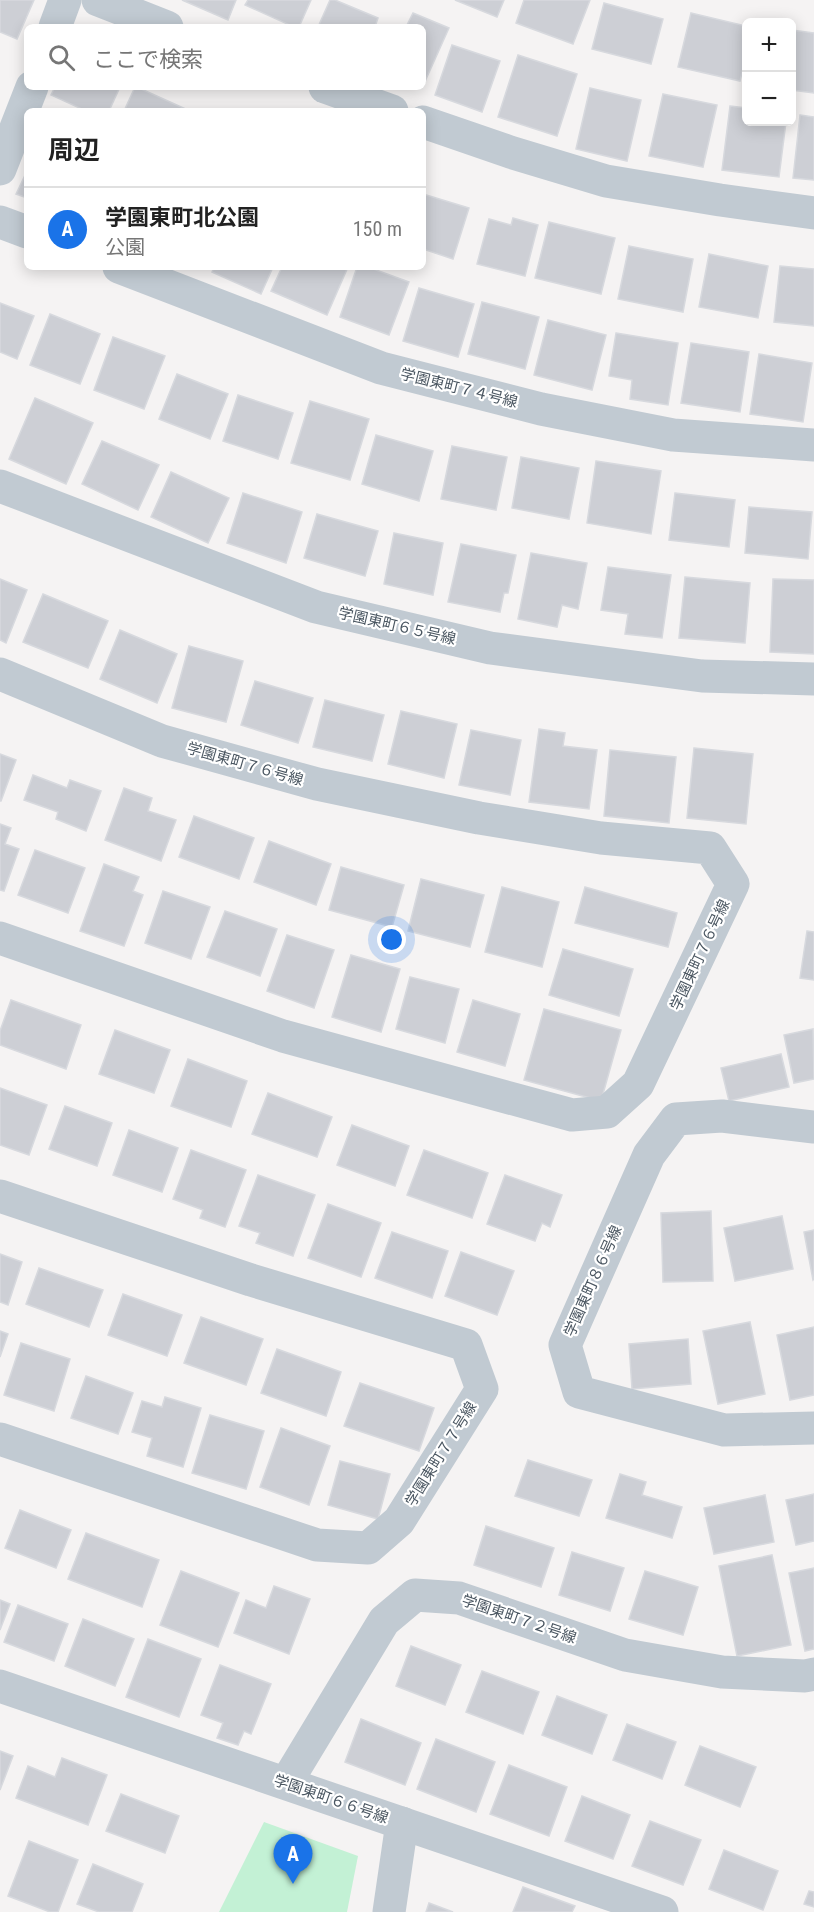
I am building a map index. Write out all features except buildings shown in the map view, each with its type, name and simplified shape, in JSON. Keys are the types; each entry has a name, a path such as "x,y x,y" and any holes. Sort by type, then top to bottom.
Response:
{"street":[{"path":"56,24 65,0"},
{"path":"98,0 159,24"},
{"path":"0,169 31,90"},
{"path":"333,90 384,108"},
{"path":"426,123 510,153 606,181 814,213"},
{"path":"0,222 24,231"},
{"name":"学園東町７４号線","path":"127,270 381,368 541,409 673,435 814,445"},
{"name":"学園東町６５号線","path":"0,486 316,607 478,645 702,676 814,679"},
{"name":"学園東町７６号線","path":"0,674 162,741 317,784 479,818 601,838 710,848 733,884 638,1084 607,1112 572,1115 283,1036 0,938"},
{"name":"学園東町８６号線","path":"814,1127 722,1116 676,1119 649,1155 565,1345 579,1392 724,1430 814,1428"},
{"name":"学園東町７７号線","path":"0,1196 251,1280 466,1345 482,1389 399,1521 368,1548 317,1545 0,1439"},
{"name":"学園東町７２号線","path":"286,1784 384,1621 415,1595 459,1598 625,1655 722,1672 805,1676 814,1674"},
{"name":"学園東町６６号線","path":"0,1686 662,1912"},
{"path":"389,1912 402,1823"}],"green space":[{"path":"264,1822 358,1856 347,1912 219,1912"}],"place":[{"name":"学園東町北公園","path":"293,1884"}]}
